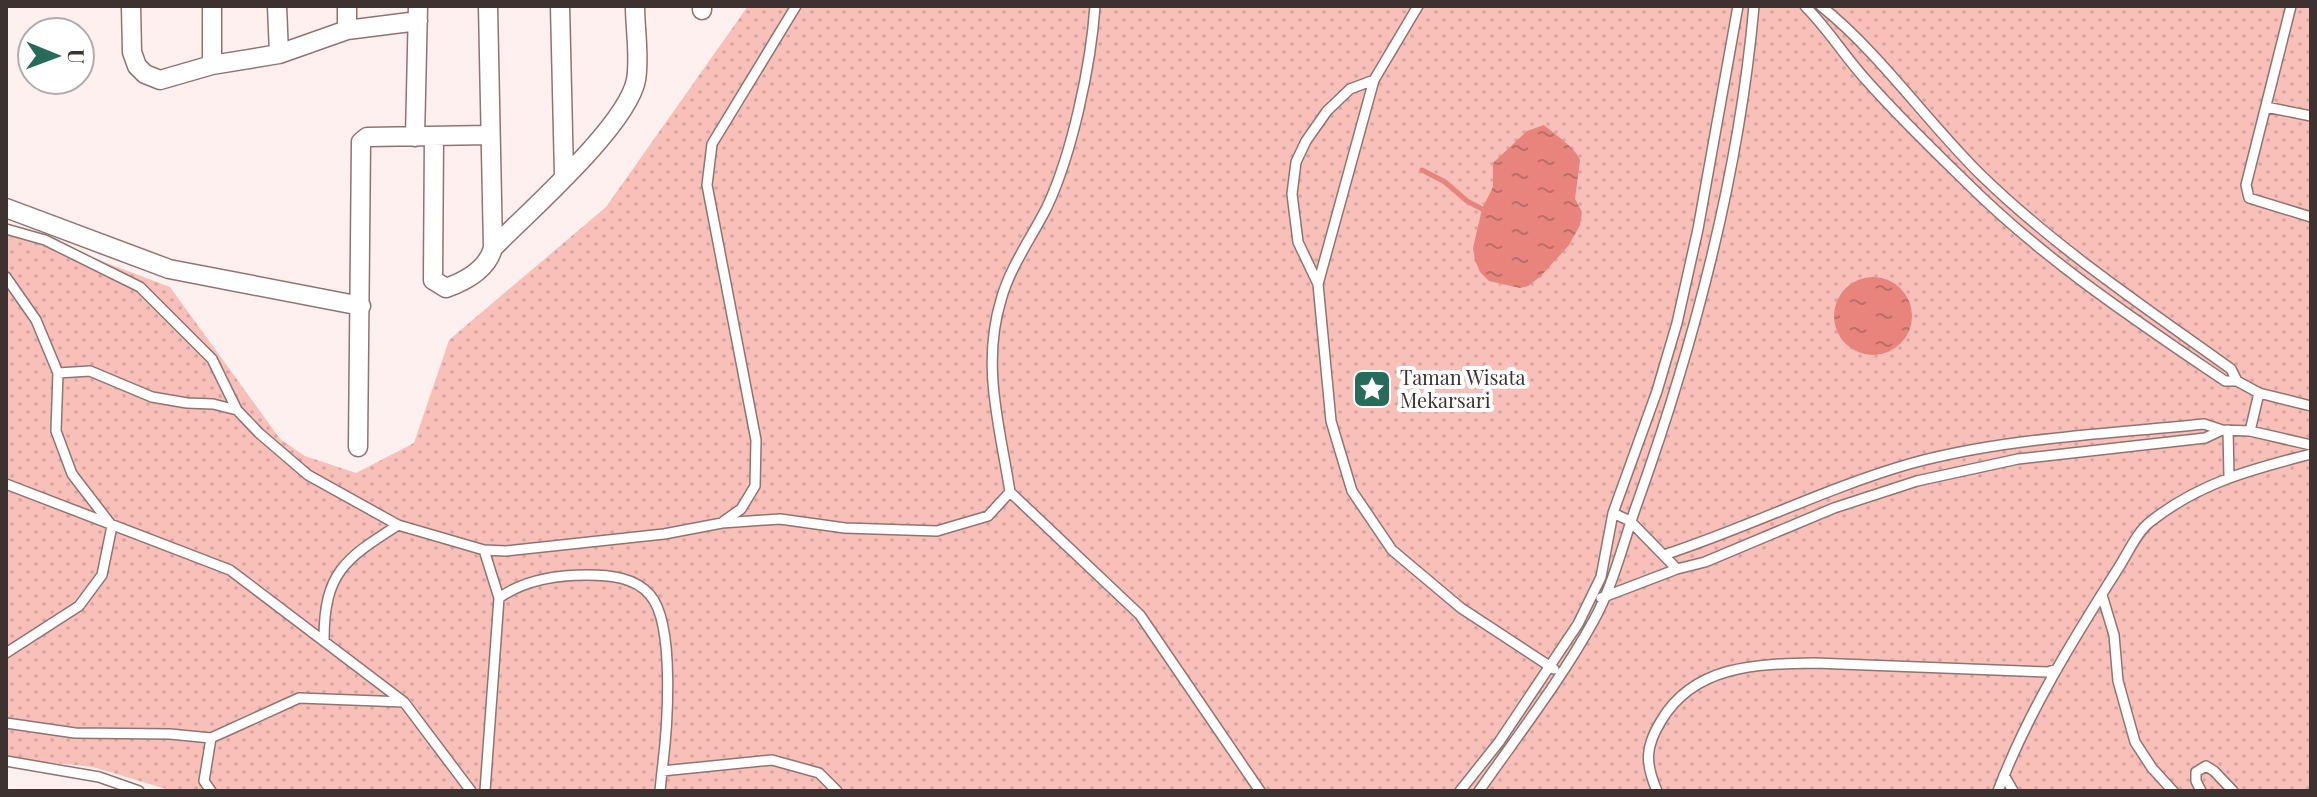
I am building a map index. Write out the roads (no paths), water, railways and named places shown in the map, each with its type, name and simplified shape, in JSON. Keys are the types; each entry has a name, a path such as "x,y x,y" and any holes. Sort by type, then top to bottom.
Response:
{"street":[{"path":"131,6 132,52 137,66 145,74 160,80 212,65 279,54 347,30 418,13 415,137"},
{"path":"212,6 212,65"},
{"path":"277,6 279,54"},
{"path":"347,6 347,30"},
{"path":"434,136 433,280 446,288 464,282 489,261 493,248 488,6"},
{"path":"560,6 564,175"},
{"path":"493,248 610,129 626,104 636,80 635,6"},
{"path":"358,447 361,142 367,137 490,135"},
{"path":"6,208 169,269 361,306"}],"lane":[{"path":"722,523 741,509 755,486 756,440 707,185 712,144 796,6"},
{"path":"1095,6 1087,72 1062,168 1048,204 1001,298 994,334 994,412 1010,492 1140,615 1260,791"},
{"path":"1318,284 1374,80 1418,6"},
{"path":"1460,791 1499,742 1578,624 1601,577 1613,513 1657,391 1677,323 1698,229 1738,6"},
{"path":"1479,791 1595,619 1665,424 1697,316 1718,229 1751,42 1754,6"},
{"path":"1805,6 1886,101 1967,184 2048,255 2119,309 2225,381 2237,381 2259,393 2311,406"},
{"path":"1821,6 1981,174 2061,245 2231,369 2237,381"},
{"path":"2291,6 2246,185 2249,198 2311,217"},
{"path":"1374,80 1350,89 1327,111 1296,162 1292,194 1298,242 1318,284 1331,421 1352,491 1392,550 1461,608 1561,672"},
{"path":"2266,107 2311,116"},
{"path":"6,229 45,240 140,287 212,359 237,410 308,475 398,525 484,550 506,551 722,523 780,519 845,528 937,531 988,516 1010,492"},
{"path":"6,277 36,320 58,373 56,431 72,474 112,526 102,575 79,606 6,653"},
{"path":"58,373 90,371 152,397 237,410"},
{"path":"2250,431 2259,393"},
{"path":"1664,555 1827,492 1911,464 2015,443 2204,424 2311,445"},
{"path":"1592,597 1603,599 1677,569 1705,562 1834,508 1917,481 2018,459 2205,438 2225,430"},
{"path":"2225,430 2229,476"},
{"path":"1998,791 2057,669 2147,524 2191,495 2229,476 2311,454"},
{"path":"6,484 230,570 404,702 471,791"},
{"path":"1613,513 1630,521 1677,569"},
{"path":"324,640 324,621 334,580 353,554 398,525"},
{"path":"484,550 499,598 485,791"},
{"path":"499,598 512,588 567,575 602,575 631,581 652,596 664,630 669,712 660,791"},
{"path":"2102,595 2114,635 2118,681 2135,742 2152,768 2173,791"},
{"path":"1657,791 1648,770 1649,747 1658,726 1672,702 1696,682 1724,673 1783,664 1815,663 2048,672 2057,669"},
{"path":"6,723 75,733 170,734 211,738 299,698 404,702"},
{"path":"211,738 204,781 211,791"},
{"path":"662,771 772,760 819,773 837,791"},
{"path":"6,761 99,777 139,791"},
{"path":"2201,791 2196,772 2206,766 2233,791"},
{"path":"2004,775 2013,791"}],"water":[{"path":"1544,125 1580,160 1575,199 1582,212 1580,225 1569,245 1528,286 1520,288 1489,281 1480,272 1473,248 1482,209 1493,187 1493,163 1527,131"},
{"path":"1865,277 1881,277 1895,283 1906,294 1912,316 1906,338 1895,349 1881,355 1865,355 1851,349 1840,338 1834,324 1834,308 1840,294 1851,283"}],"waterway":[{"path":"1422,170 1445,182 1482,209"}],"place":[{"name":"Taman Wisata Mekarsari","path":"1372,389"}]}
